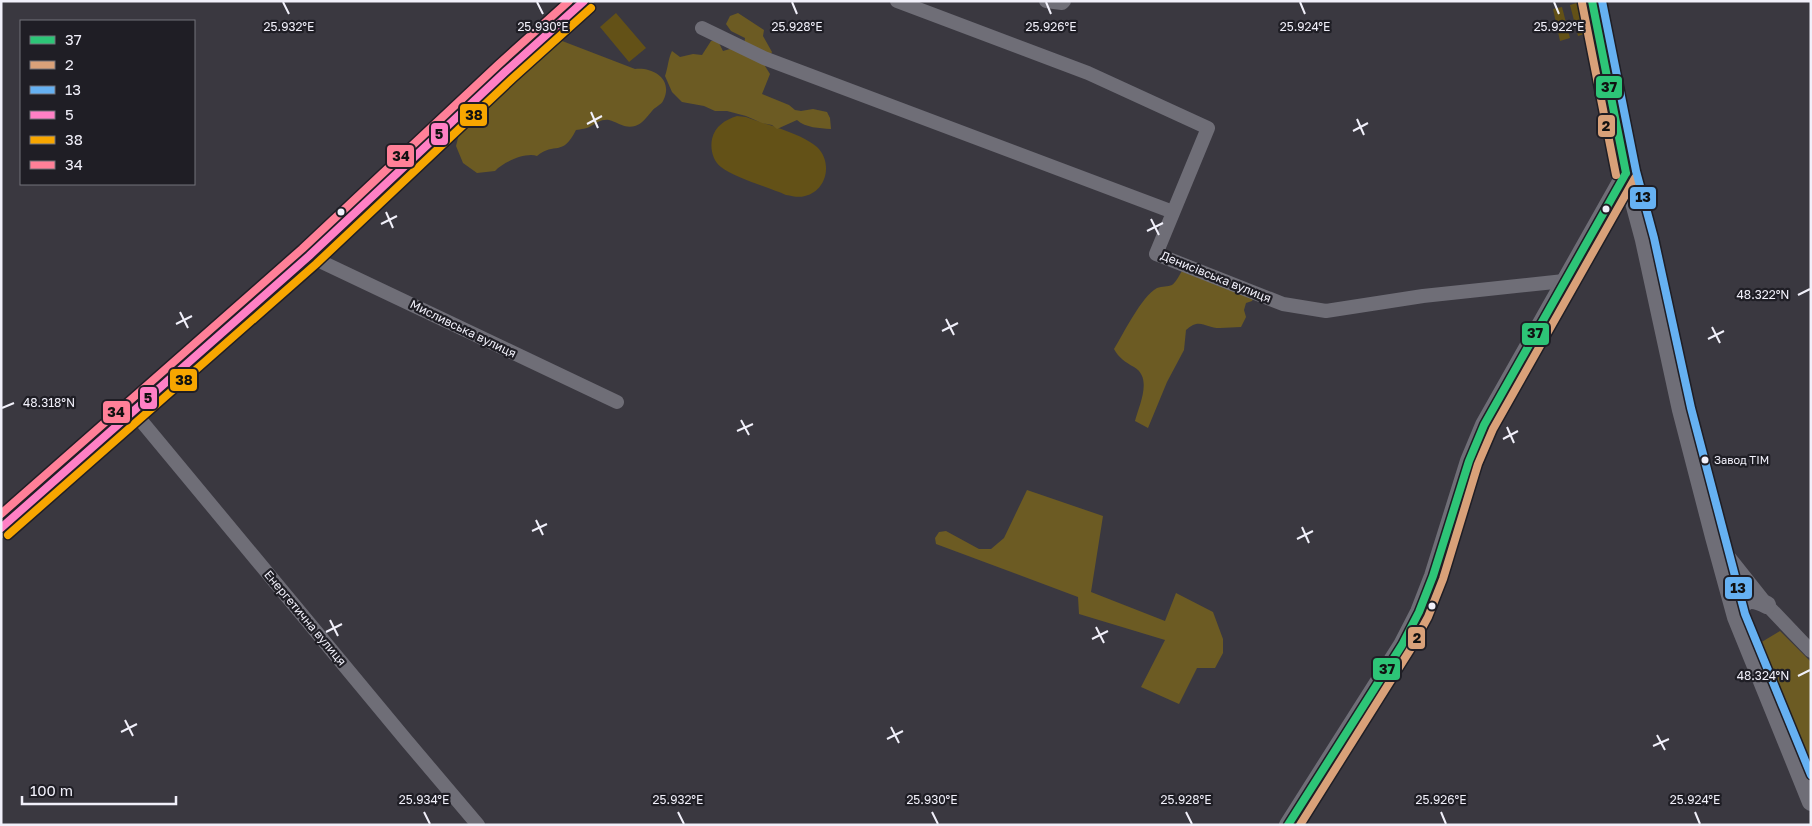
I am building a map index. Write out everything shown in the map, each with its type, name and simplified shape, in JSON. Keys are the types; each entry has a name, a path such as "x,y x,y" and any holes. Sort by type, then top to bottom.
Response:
{"highway":[{"path":"1,528 138,417 505,72 584,1"}],"main road":[{"path":"1592,1 1626,172 1644,240 1681,410 1714,537 1736,617 1811,802"},
{"path":"1288,825 1402,644 1419,612 1433,576 1469,461 1484,425 1626,172"},
{"path":"1736,617 1744,602 1754,600 1767,605"}],"street":[{"name":"Денисівська вулиця","path":"896,1 1088,73 1208,128 1156,254 1283,304 1326,311 1423,296 1564,281"},
{"path":"1046,1 1062,3 1064,1"},
{"path":"702,28 764,58 1173,212"},
{"name":"Мисливська вулиця","path":"309,256 617,402"},
{"name":"Енергетична вулиця","path":"138,417 478,825"},
{"path":"1714,537 1767,605 1811,651"}],"shaded area":[{"path":"1580,2 1588,33 1578,36 1570,5"},
{"path":"1562,7 1570,38 1560,41 1553,9"},
{"path":"616,13 646,48 629,62 600,27"},
{"path":"738,13 764,30 763,36 772,52 765,66 770,74 762,94 789,105 795,110 813,109 827,112 830,118 831,129 809,126 797,120 777,129 772,125 746,116 727,111 715,111 704,106 682,102 672,92 665,76 672,51 680,57 693,54 702,55 711,41 718,41 723,51 744,45 745,38 731,31 726,24 730,16"},
{"path":"557,39 635,69 649,70 655,73 664,81 666,87 663,101 638,125 628,127 609,120 601,121 588,128 576,130 567,144 562,147 543,152 537,156 527,155 515,159 503,164 495,171 477,173 463,163 456,146 460,130"},
{"path":"737,116 746,117 783,130 811,142 822,153 825,160 826,168 823,182 812,193 796,197 743,178 721,167 716,162 711,147 713,134 721,124"},
{"path":"1186,266 1255,294 1252,301 1246,303 1244,310 1246,317 1241,327 1215,328 1203,324 1195,324 1186,330 1184,350 1167,382 1148,428 1135,421 1143,392 1143,378 1140,372 1122,359 1114,349 1145,299 1157,288 1174,284"},
{"path":"1027,490 1103,516 1091,592 1165,621 1176,593 1213,612 1223,639 1223,653 1215,668 1197,668 1179,704 1141,687 1165,640 1079,614 1078,597 936,544 935,538 939,532 946,531 979,549 991,549 1004,538"},
{"path":"1780,631 1811,662 1811,766 1760,643"}],"transit line":[{"name":"34","path":"1,514 302,249 569,1"},
{"name":"5","path":"1,528 309,256 505,72 584,1"},
{"name":"37","path":"1592,1 1626,173"},
{"name":"13","path":"1602,1 1636,171 1654,238 1691,408 1745,614 1811,775"},
{"name":"2","path":"1582,3 1616,175"},
{"name":"38","path":"8,535 316,264 512,79 591,8"},
{"name":"37","path":"1288,825 1402,645 1419,612 1433,576 1469,461 1484,425 1626,173"},
{"name":"2","path":"1300,825 1410,650 1428,617 1443,579 1478,464 1493,429 1635,178"}],"place":[{"name":"Завод ТІМ","path":"1705,460"}]}
